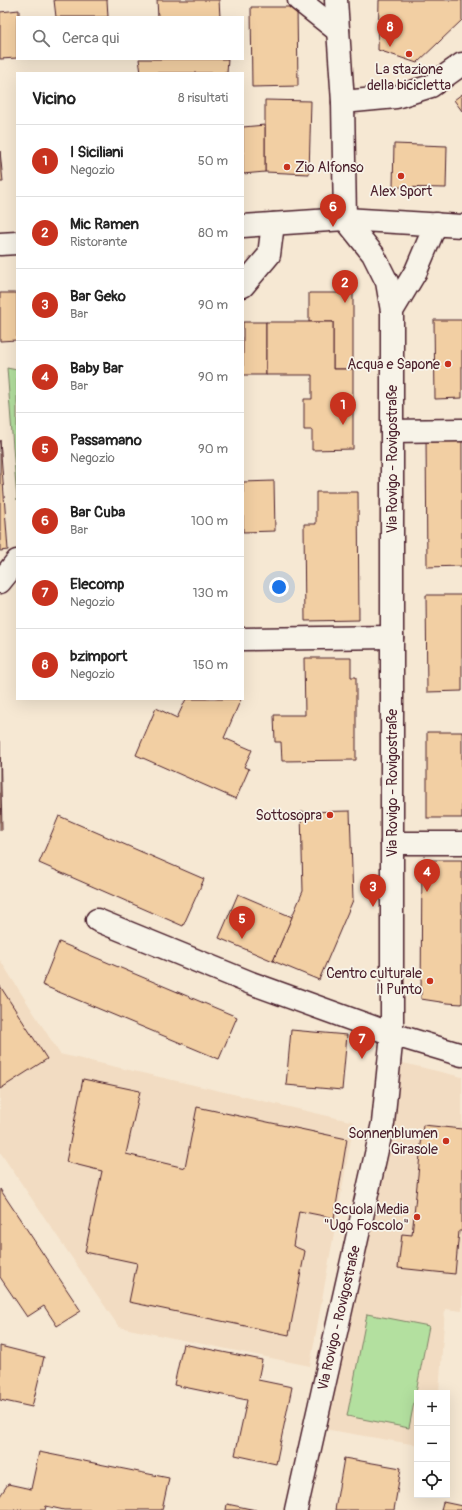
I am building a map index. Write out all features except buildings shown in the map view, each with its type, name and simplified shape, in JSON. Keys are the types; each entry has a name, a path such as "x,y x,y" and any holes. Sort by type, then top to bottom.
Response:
{"street":[{"path":"299,0 338,31"},
{"path":"336,0 343,102 345,219"},
{"path":"343,102 396,97 431,86 462,64"},
{"path":"244,226 345,219 462,226"},
{"name":"Via Rovigo - Rovigostraße","path":"296,1510 383,1123 392,1034 392,311 387,282 373,254 345,219"},
{"path":"244,285 269,255 273,224"},
{"path":"392,311 416,271 436,224"},
{"path":"0,244 16,243"},
{"path":"392,431 462,430"},
{"path":"0,582 16,562"},
{"path":"244,639 392,637"},
{"path":"392,843 462,843"},
{"path":"97,920 251,983 392,1034 462,1055"}],"shaded area":[{"path":"0,960 60,1054 354,1122 310,1366 119,1327 0,1152"},
{"name":"Scuola Media \"Ugo Foscolo\"","path":"399,1062 462,1077 462,1311 445,1309 439,1390 414,1390 414,1444 324,1429"}],"green space":[{"path":"7,368 16,370 16,487"},
{"path":"367,1314 429,1326 416,1390 414,1390 414,1402 409,1428 347,1416"}],"place":[{"name":"bzimport","path":"390,47"},
{"name":"La stazione della bicicletta","path":"409,54"},
{"name":"Zio Alfonso","path":"287,167"},
{"name":"Alex Sport","path":"401,176"},
{"name":"Bar Cuba","path":"333,227"},
{"name":"Mic Ramen","path":"345,303"},
{"name":"Acqua e Sapone","path":"448,364"},
{"name":"I Siciliani","path":"343,425"},
{"name":"Sottosopra","path":"330,815"},
{"name":"Baby Bar","path":"427,892"},
{"name":"Bar Geko","path":"373,907"},
{"name":"Passamano","path":"242,939"},
{"name":"Centro culturale Il Punto","path":"430,981"},
{"name":"Elecomp","path":"362,1059"},
{"name":"Sonnenblumen Girasole","path":"446,1141"},
{"name":"Scuola Media \"Ugo Foscolo\"","path":"417,1217"}]}
